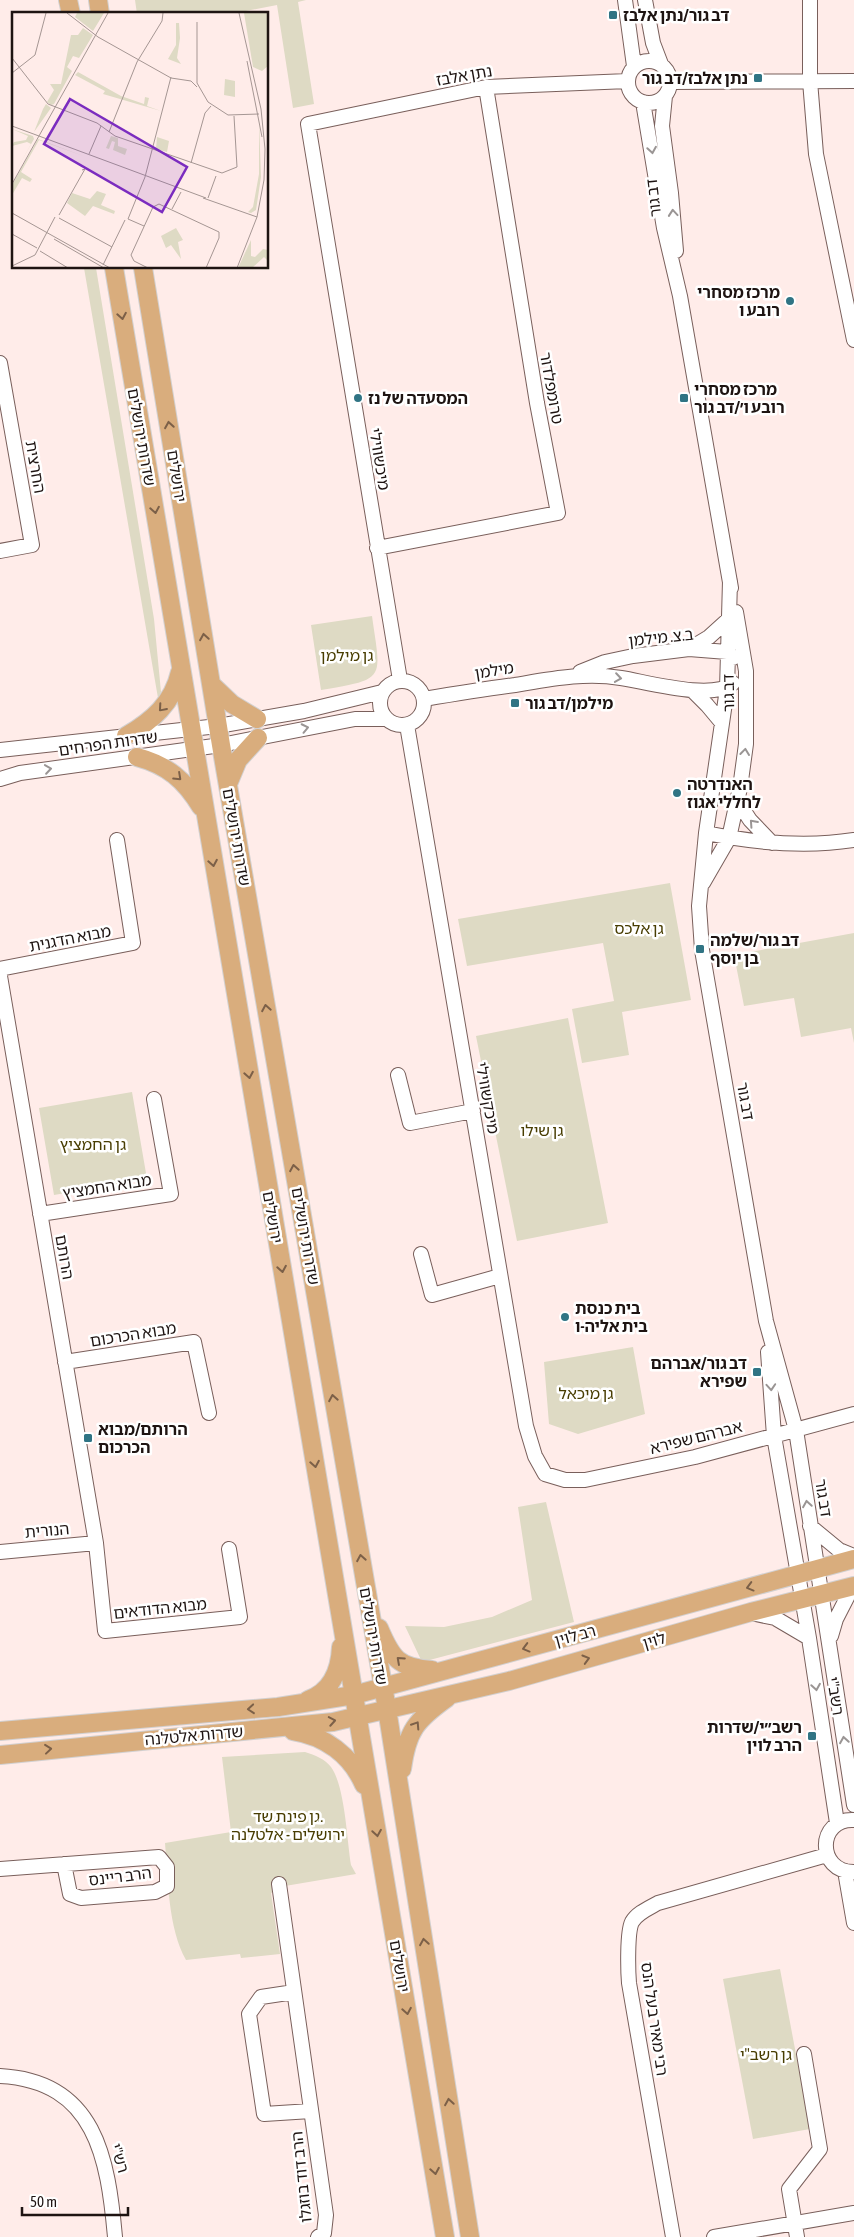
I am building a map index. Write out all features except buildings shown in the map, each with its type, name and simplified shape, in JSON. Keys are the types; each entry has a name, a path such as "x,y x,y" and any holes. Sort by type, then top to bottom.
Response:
{"main road":[{"name":"שדרות ירושלים","path":"114,269 205,814"},
{"name":"ירושלים","path":"142,269 212,685"},
{"path":"126,736 147,723 165,705 178,682 181,666"},
{"name":"שדרות ירושלים","path":"212,685 400,1788"},
{"path":"212,685 232,704 257,719"},
{"path":"228,784 238,760 258,738"},
{"path":"137,757 162,765 179,777 196,798 205,814"},
{"name":"ירושלים","path":"205,814 341,1619"},
{"name":"רב לוין","path":"354,1695 854,1558"},
{"name":"לוין","path":"387,1709 509,1680 750,1612 854,1586"},
{"path":"369,1606 387,1645 403,1664 413,1669 445,1670"},
{"name":"שדרות ירושלים","path":"341,1619 354,1695"},
{"path":"299,1703 322,1692 337,1672 340,1660 341,1619"},
{"path":"400,1788 404,1747 418,1720 454,1694"},
{"name":"ירושלים","path":"354,1695 445,2237"},
{"name":"שדרות אלטלנה","path":"0,1732 268,1708 354,1695"},
{"name":"שדרות אלטלנה","path":"0,1755 332,1722 387,1709"},
{"path":"275,1728 307,1733 336,1748 359,1773 372,1803"},
{"name":"ירושלים","path":"400,1788 470,2237"}],"street":[{"path":"624,0 634,66"},
{"path":"645,0 653,43 661,64 668,72 670,82 665,96 657,102 643,102 631,92 628,81 629,73 634,66 647,60 661,64"},
{"path":"810,0 810,82 816,154 854,340"},
{"name":"נתן אלבז","path":"308,124 486,87 628,81"},
{"path":"670,82 854,81"},
{"name":"טרומפלדור","path":"377,548 558,513 537,403 486,87"},
{"name":"דב גור","path":"665,96 662,126 671,192 680,296"},
{"name":"דב גור","path":"643,102 664,228 680,296 746,670 746,744 737,800 729,838 701,887"},
{"name":"מיכשווילי","path":"308,124 400,680"},
{"name":"החרצית","path":"0,364 32,545 0,551"},
{"name":"דב גור","path":"730,581 726,689 706,833 699,906 702,950 766,1321 796,1430 854,1806"},
{"path":"689,650 709,637 730,618"},
{"name":"ב.צ. מילמן","path":"570,676 614,660 689,650 727,652"},
{"path":"570,676 613,677 693,691 726,689 746,670 727,652"},
{"name":"מילמן","path":"424,699 570,676"},
{"path":"218,726 335,705 382,692 393,682 400,680 407,681 418,687 424,699 419,718 407,725 393,724 386,720 355,719 221,745"},
{"path":"693,691 722,722"},
{"path":"382,692 380,706 386,720"},
{"name":"מיכקשווילי","path":"407,725 526,1426 535,1456 545,1474"},
{"name":"שדרות הפרחים","path":"0,750 218,726"},
{"name":"שדרות הפרחים","path":"0,778 20,773 221,745"},
{"path":"737,800 750,820 772,843"},
{"path":"706,833 772,843 828,844 854,840"},
{"name":"מבוא הדגנית","path":"0,969 133,943 117,840"},
{"name":"הרותם","path":"0,976 96,1543"},
{"path":"398,1075 410,1123 472,1111"},
{"name":"מבוא החמציץ","path":"40,1214 171,1194 154,1099"},
{"path":"421,1254 432,1295 500,1276"},
{"name":"דב גור","path":"766,1321 774,1436 797,1574"},
{"name":"מבוא הכרכום","path":"66,1362 194,1342 209,1413"},
{"name":"אברהם שפירא","path":"545,1474 565,1480 586,1480 695,1457 854,1414"},
{"path":"810,1526 839,1550 854,1558"},
{"name":"מבוא הדודאים","path":"96,1543 105,1632 240,1617 229,1549"},
{"name":"הנורית","path":"0,1552 96,1543"},
{"name":"רשב\"י","path":"797,1574 809,1638 837,1824"},
{"path":"829,1644 836,1619 854,1586"},
{"path":"750,1612 775,1618 809,1638"},
{"path":"854,1820 837,1824 826,1837 827,1854 837,1868 850,1871 854,1923"},
{"name":"רבי מאיר בעל הנס","path":"673,2237 629,1983 627,1963 632,1923 641,1914 658,1903 827,1854"},
{"name":"הרב ריינס","path":"0,1869 64,1864 159,1857 167,1867 167,1886 155,1892 81,1898 70,1894 64,1864"},
{"name":"הרב דוד בוזגלו","path":"279,1884 326,2215 324,2233 318,2237"},
{"name":"הרב דוד בוזגלו","path":"294,1992 261,1997 249,2014 250,2023 264,2114 311,2111"},
{"path":"796,2230 789,2189 820,2149 804,2054"},
{"name":"רש\"י","path":"0,2076 21,2077 42,2083 66,2098 86,2122 102,2154 109,2178 115,2237"},
{"path":"714,2237 796,2230 854,2213"}],"green space":[{"path":"135,0 306,0 298,2 314,104 293,108 277,5 240,12 137,12"},
{"path":"84,269 96,269 154,619 161,692 158,698"},
{"name":"גן מילמן","path":"372,616 377,653 375,673 369,679 358,683 321,690 311,625"},
{"name":"גן אלכס","path":"670,883 691,1000 622,1012 629,1055 582,1063 572,1009 614,1001 603,943 467,966 458,919"},
{"path":"854,933 854,1043 851,1028 801,1037 794,998 744,1006 734,955"},
{"name":"גן שילו","path":"568,1018 608,1223 517,1241 476,1036"},
{"name":"גן החמציץ","path":"132,1092 147,1179 54,1195 39,1108"},
{"name":"גן מיכאל","path":"633,1347 645,1414 578,1434 549,1424 544,1362"},
{"path":"546,1502 574,1622 422,1662 405,1626 444,1627 492,1617 532,1600 518,1507"},
{"name":"גן פינת שד. ירושלים - אלטלנה","path":"305,1752 326,1762 336,1776 345,1814 351,1865 356,1874 285,1886 271,1893 280,1954 241,1958 240,1954 186,1960 180,1947 172,1918 165,1843 231,1832 222,1757"},
{"name":"גן רשב\"י","path":"780,1969 810,2129 753,2139 723,1979"}],"place":[{"name":"דב גור/נתן אלבז","path":"613,15"},
{"name":"נתן אלבז/דב גור","path":"758,78"},
{"name":"מרכז מסחרי רובע ו","path":"790,301"},
{"name":"המסעדה של נז","path":"358,398"},
{"name":"מרכז מסחרי רובע ו׳/דב גור","path":"684,398"},
{"name":"מילמן/דב גור","path":"515,703"},
{"name":"האנדרטה לחללי אגוז","path":"677,793"},
{"name":"דב גור/שלמה בן יוסף","path":"700,949"},
{"name":"בית כנסת בית אליה-ו","path":"565,1317"},
{"name":"דב גור/אברהם שפירא","path":"757,1372"},
{"name":"הרותם/מבוא הכרכום","path":"88,1438"},
{"name":"רשב״י/שדרות הרב לוין","path":"812,1736"}]}
